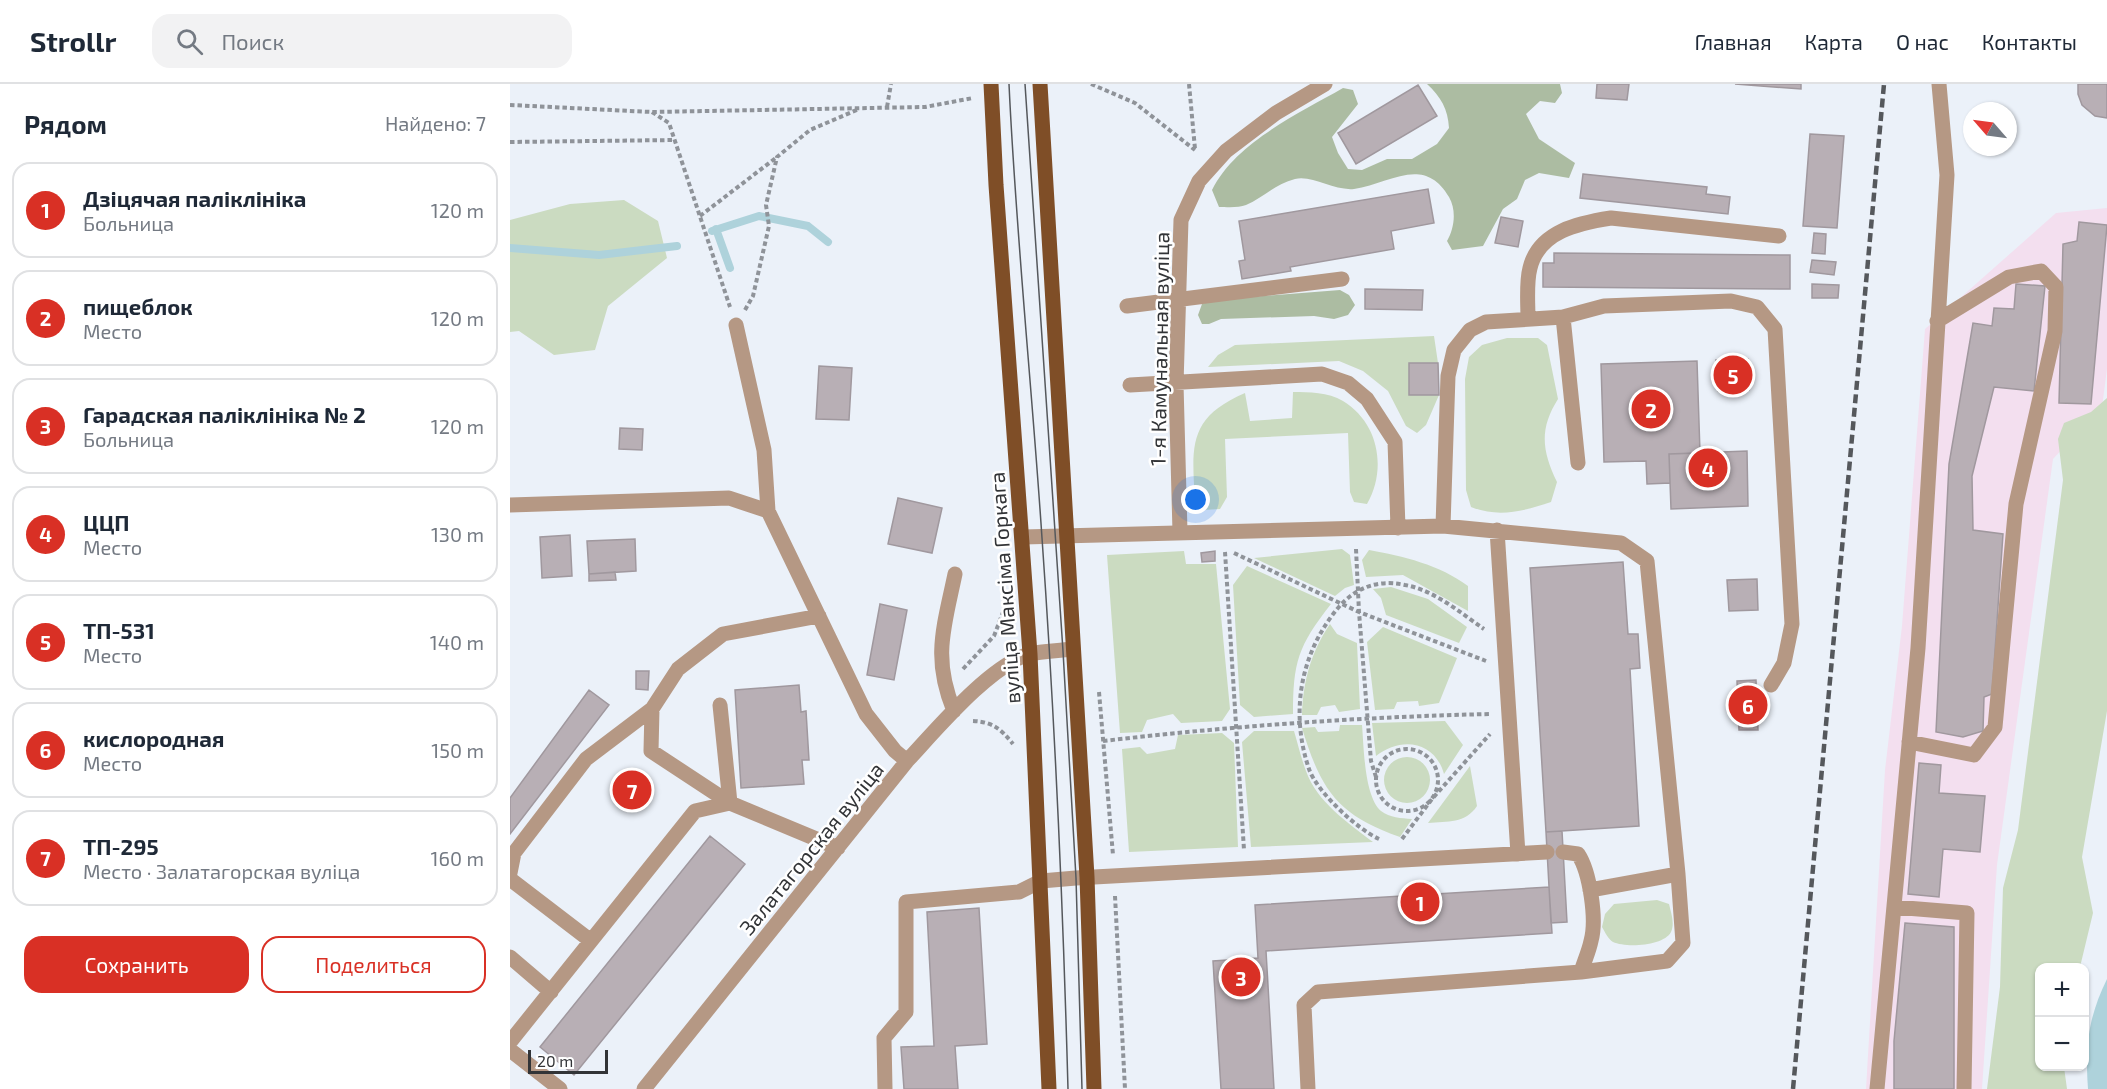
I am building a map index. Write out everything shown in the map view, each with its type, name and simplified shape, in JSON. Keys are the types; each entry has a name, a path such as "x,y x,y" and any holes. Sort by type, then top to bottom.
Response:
{"main road":[{"name":"вуліца Максіма Горкага","path":"991,84 996,185 1030,654 1049,1089"},
{"path":"1040,84 1087,877 1094,1089"}],"street":[{"name":"1-я Камунальная вуліца","path":"1180,532 1176,384 1181,220 1199,181 1226,151 1276,113 1325,84"},
{"path":"1877,1089 1918,648 1947,175 1939,84"},
{"path":"1527,319 1530,268 1540,247 1554,234 1586,221 1611,218 1779,236"},
{"path":"1909,742 1974,755 1995,727 2016,504 2055,331 2056,287 2041,271 2009,277 1937,321"},
{"path":"1127,306 1177,302 1342,279"},
{"path":"1443,526 1448,376 1454,350 1470,330 1486,322 1563,317 1604,306 1731,301 1757,307 1775,329 1792,624 1784,663 1771,685"},
{"path":"1563,317 1578,463"},
{"path":"736,325 764,450 768,511 866,714 895,751 907,760"},
{"path":"1130,385 1322,375 1348,383 1366,399 1395,442 1398,528"},
{"path":"510,505 729,498 768,511"},
{"path":"1023,537 1443,526 1621,543 1647,561 1683,943 1667,961 1581,972 1318,992 1304,1005 1308,1089"},
{"path":"1497,530 1518,854"},
{"path":"954,711 945,689 940,652 955,574"},
{"path":"510,873 514,853 586,759 652,709 678,669 723,634 819,616"},
{"path":"1030,654 1072,650"},
{"name":"Залатагорская вуліца","path":"644,1089 907,760 954,711 1010,662 1030,654"},
{"path":"720,705 730,803"},
{"path":"652,709 651,751 730,803 838,848"},
{"path":"510,1042 695,811 730,803"},
{"path":"885,1089 884,1038 906,1012 906,903 1019,892 1041,881 1087,877 1547,852"},
{"path":"1563,852 1578,854 1584,864 1590,890 1592,938 1581,972"},
{"path":"1590,890 1678,874"},
{"path":"510,879 591,941"},
{"path":"1894,907 1966,912 1964,1089"},
{"path":"510,957 550,992"},
{"path":"510,1050 560,1089"}],"path":[{"path":"887,107 891,84"},
{"path":"1091,84 1135,103 1195,150"},
{"path":"1189,84 1199,181"},
{"path":"510,105 652,112 925,107"},
{"path":"700,216 810,130 862,108"},
{"path":"652,112 669,123 736,325"},
{"path":"510,142 675,140"},
{"path":"736,325 753,296 768,226 766,206 777,157"},
{"path":"1356,529 1359,612 1371,761 1379,793 1396,809 1412,811 1432,799 1438,783 1436,768 1418,751 1395,752 1382,762 1376,777"},
{"path":"1233,854 1245,853 1224,548 1359,612 1506,669"},
{"path":"1385,842 1359,825 1325,794 1310,771 1299,722 1303,672 1320,631 1340,603 1358,590 1373,583 1405,585 1423,591 1504,644"},
{"path":"1095,742 1236,726 1368,717 1509,714"},
{"path":"1396,847 1432,799 1509,714"}],"shaded area":[{"path":"2107,208 2107,369 2102,407 2053,459 1997,865 1982,1089 1866,1089 1885,770 1902,626 1925,329 2056,213"}],"green space":[{"path":"1427,84 1560,84 1562,93 1555,103 1540,101 1526,114 1539,139 1575,163 1569,178 1539,173 1525,180 1517,199 1503,209 1483,246 1452,250 1447,241 1454,220 1449,197 1439,184 1429,177 1417,174 1405,175 1354,189 1339,188 1309,179 1295,179 1281,184 1246,205 1219,207 1212,190 1236,157 1252,143 1288,119 1343,88 1353,90 1358,104 1332,137 1348,169 1362,170 1387,159 1412,159 1437,144 1449,128 1443,104"},
{"path":"624,200 658,221 667,258 608,306 595,350 554,355 519,331 510,332 510,220 570,204"},
{"path":"1340,290 1349,295 1355,305 1348,315 1334,319 1314,316 1221,319 1202,324 1198,315 1202,304 1213,300"},
{"path":"1434,336 1438,363 1409,364 1409,395 1439,395 1426,425 1417,433 1406,426 1388,391 1363,371 1339,361 1208,367 1218,355 1235,345"},
{"path":"1507,338 1538,338 1547,345 1558,399 1548,420 1545,440 1548,460 1557,482 1551,502 1501,513 1471,507 1466,490 1465,379 1469,357 1482,345"},
{"path":"1293,392 1318,393 1337,398 1355,410 1365,421 1372,434 1378,462 1377,476 1367,504 1354,502 1350,492 1348,433 1225,439 1227,497 1220,509 1203,510 1195,502 1193,465 1197,436 1203,424 1212,413 1245,393 1250,421 1292,418"},
{"path":"2107,398 2107,711 2082,857 2093,913 2081,963 2035,963 2035,1071 2065,1071 2067,1089 1987,1089 2000,987 2003,888 2018,830 2063,480 2058,439 2064,423 2091,412"},
{"path":"1342,549 1350,555 1354,585 1345,588 1335,596 1254,558"},
{"path":"1369,550 1421,562 1446,572 1468,586 1468,611 1403,575 1366,577 1362,560"},
{"path":"1184,551 1186,564 1216,564 1230,709 1222,721 1181,723 1173,714 1147,720 1142,732 1120,733 1107,555"},
{"path":"1247,566 1331,604 1311,632 1300,655 1294,681 1293,714 1254,717 1240,705 1233,585"},
{"path":"1391,587 1428,599 1467,627 1459,643 1386,615 1381,598 1373,589"},
{"path":"1330,624 1337,634 1357,643 1360,709 1339,712 1335,705 1321,707 1317,715 1302,715 1309,667"},
{"path":"1383,627 1457,658 1439,703 1419,706 1418,701 1397,702 1394,709 1375,710 1367,642"},
{"path":"1445,721 1463,745 1444,774 1433,754 1416,745 1396,746 1376,756 1372,723"},
{"path":"1340,725 1362,725 1366,771 1375,804 1388,815 1412,819 1400,837 1378,829 1346,809 1335,798 1316,768 1302,728 1315,727 1318,732 1339,731"},
{"path":"1254,731 1294,731 1306,771 1325,802 1373,842 1251,847 1242,742"},
{"path":"1222,733 1234,743 1238,847 1129,852 1122,749 1140,747 1147,754 1175,749 1178,735"},
{"path":"1407,757 1423,764 1430,780 1423,796 1407,803 1391,796 1384,780 1391,764"},
{"path":"1470,766 1477,806 1461,819 1428,823"},
{"path":"1657,900 1669,904 1673,925 1667,937 1644,945 1627,945 1613,942 1608,937 1602,927 1605,914 1614,904"}],"water":[{"path":"2107,979 2107,1089 2088,1089 2089,1032"}],"building":[{"path":"1597,84 1629,84 1627,100 1596,98"},
{"path":"1735,84 1801,84 1801,89"},
{"path":"2078,84 2107,84 2107,118 2095,116 2082,105 2078,94"},
{"path":"1418,85 1437,116 1356,164 1338,133"},
{"path":"1810,134 1844,136 1837,228 1803,226"},
{"path":"1583,174 1707,187 1706,194 1730,197 1728,214 1580,198"},
{"path":"1428,189 1434,223 1391,231 1394,249 1290,267 1291,271 1242,279 1239,261 1245,260 1239,221"},
{"path":"1501,217 1523,221 1518,247 1495,243"},
{"path":"2079,222 2107,225 2091,404 2059,403 2063,244 2077,241"},
{"path":"1814,233 1826,234 1825,254 1812,253"},
{"path":"1554,253 1790,255 1790,289 1543,287 1543,263 1554,263"},
{"path":"1812,260 1836,262 1834,275 1810,272"},
{"path":"1812,284 1839,285 1838,298 1812,298"},
{"path":"2016,284 2045,286 2034,391 1994,387 1972,476 1973,530 2003,534 1992,694 1984,697 1983,731 1963,737 1936,732 1949,464 1973,323 1992,326 1994,308 2014,309"},
{"path":"1365,289 1423,290 1422,310 1365,309"},
{"path":"1748,359 1749,390 1718,391 1716,360"},
{"path":"1697,361 1700,453 1669,454 1670,483 1647,484 1646,461 1604,462 1601,364"},
{"path":"1409,363 1438,363 1439,395 1409,395"},
{"path":"819,366 852,368 849,420 816,419"},
{"path":"620,428 643,429 642,450 619,449"},
{"path":"1747,451 1748,506 1671,509 1669,454"},
{"path":"898,498 942,508 932,553 888,544"},
{"path":"570,535 572,576 542,578 540,537"},
{"path":"635,539 636,571 589,574 587,541"},
{"path":"1215,551 1215,561 1202,562 1201,553"},
{"path":"1623,562 1628,634 1638,634 1640,668 1630,669 1639,826 1546,832 1530,568"},
{"path":"615,572 616,580 589,581 589,574"},
{"path":"1757,579 1758,610 1729,611 1727,580"},
{"path":"880,604 907,610 894,680 867,675"},
{"path":"636,671 649,671 648,690 636,689"},
{"path":"1756,680 1758,730 1739,730 1737,681"},
{"path":"799,685 801,712 806,711 809,760 802,760 804,784 741,788 735,690"},
{"path":"589,690 609,705 510,834 510,798"},
{"path":"1919,763 1941,765 1939,793 1985,796 1980,852 1943,849 1939,897 1908,894"},
{"path":"626,773 650,788 638,807 614,792"},
{"path":"1562,831 1567,922 1551,923 1546,832"},
{"path":"710,836 745,864 574,1075 540,1047"},
{"path":"1549,887 1552,933 1266,951 1274,1089 1221,1089 1213,961 1258,958 1255,905"},
{"path":"979,908 987,1044 955,1046 958,1089 904,1089 901,1047 934,1046 927,912"},
{"path":"1905,923 1954,927 1954,1089 1894,1089 1894,1041"}],"waterway":[{"path":"712,231 759,216 808,226 828,242"},
{"path":"716,229 730,268"},
{"path":"510,248 599,255 677,246"}],"tram line":[{"path":"1009,84 1051,676 1068,1089"},
{"path":"1025,84 1076,878 1082,1089"}],"railway":[{"path":"1793,1089 1884,84"}],"place":[{"name":"ТП-531","path":"1733,375"},
{"name":"пищеблок","path":"1651,409"},
{"name":"ЦЦП","path":"1708,468"},
{"name":"кислородная","path":"1748,705"},
{"name":"ТП-295","path":"632,790"},
{"name":"Дзіцячая паліклініка","path":"1420,902"},
{"name":"Гарадская паліклініка № 2","path":"1241,977"}]}
